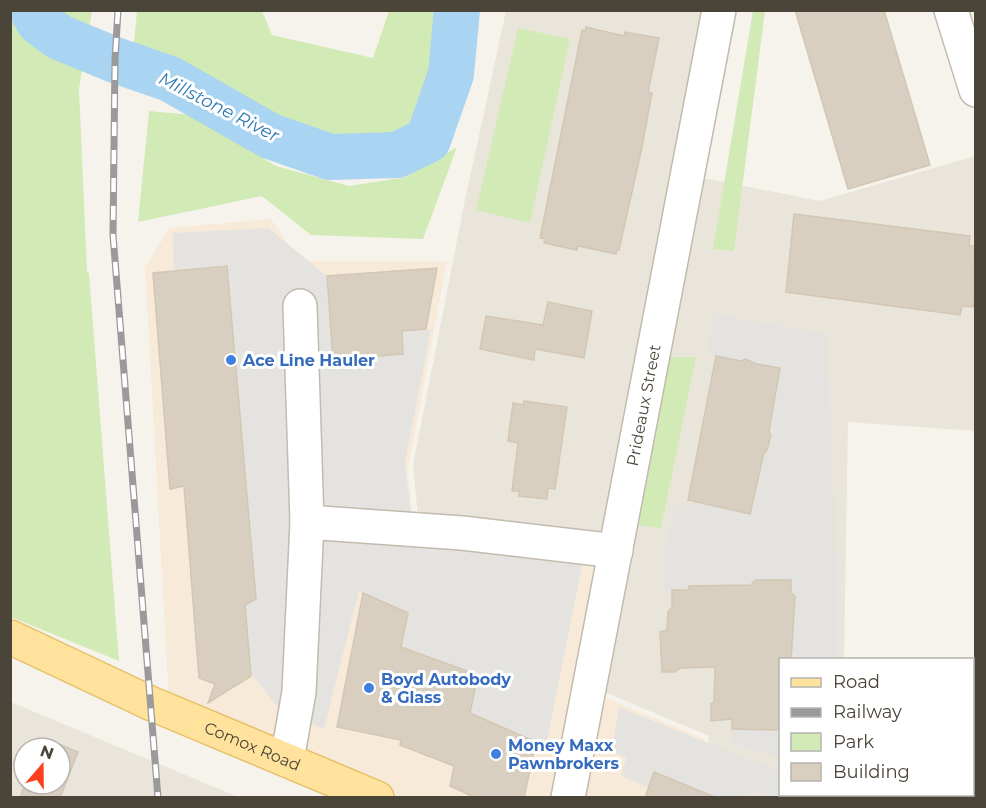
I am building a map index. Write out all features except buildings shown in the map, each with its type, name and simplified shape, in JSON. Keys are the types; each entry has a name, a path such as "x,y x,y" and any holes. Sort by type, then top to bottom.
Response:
{"main road":[{"name":"Comox Road","path":"10,636 129,693 377,798"},
{"name":"Comox Road","path":"10,652 129,693"}],"street":[{"name":"Prideaux Street","path":"568,798 719,10"},
{"path":"951,10 975,90"},
{"path":"287,760 299,692 307,522 300,306"},
{"path":"307,522 473,534 616,552"}],"shaded area":[{"path":"506,11 711,11 678,173 820,201 975,156 975,431 848,422 844,658 779,658 779,796 840,797 698,797 709,736 595,688 418,517 413,465 465,200"},
{"path":"271,219 300,261 447,261 408,469 413,523 600,553 582,688 705,739 696,797 395,797 169,702 145,267 170,228"},
{"path":"268,228 327,276 333,360 403,354 402,331 431,330 405,462 413,533 584,556 546,746 470,713 478,675 401,648 408,613 359,591 324,729 280,710 250,672 245,605 256,599 227,266 174,271 173,233"},
{"path":"715,314 827,334 837,563 838,658 795,658 795,655 791,653 795,596 791,593 791,580 755,580 751,585 689,586 688,590 662,590 666,544 674,506 702,503 750,514 764,453 771,435 769,431 780,368 757,364 746,359 741,361 707,354"},
{"path":"11,702 238,797 11,797"},
{"path":"619,707 779,772 779,791 777,796 748,791 746,797 702,797 679,782 655,772 649,788 621,776 626,758 612,751"},
{"path":"732,729 779,730 779,758 732,743"}],"green space":[{"path":"10,11 92,11 79,89 87,272 89,273 119,661 11,617"},
{"path":"137,11 262,11 272,35 373,58 389,11 443,11 441,45 423,120 375,144 310,139 174,64 133,53"},
{"path":"753,11 765,11 734,251 713,249"},
{"path":"518,28 570,39 530,223 476,210"},
{"path":"149,111 192,115 276,166 349,186 406,177 457,147 423,239 311,235 262,196 138,222"},
{"path":"670,357 696,357 661,528 635,525"}],"waterway":[{"name":"Millstone River","path":"32,10 39,22 59,37 170,79 270,136 330,157 397,155 428,140 451,74 457,10"}],"railway":[{"path":"118,10 115,60 113,235 158,798"}],"place":[{"name":"Ace Line Hauler","path":"231,360"},
{"name":"Boyd Autobody & Glass","path":"369,688"},
{"name":"Money Maxx Pawnbrokers","path":"496,754"}]}
